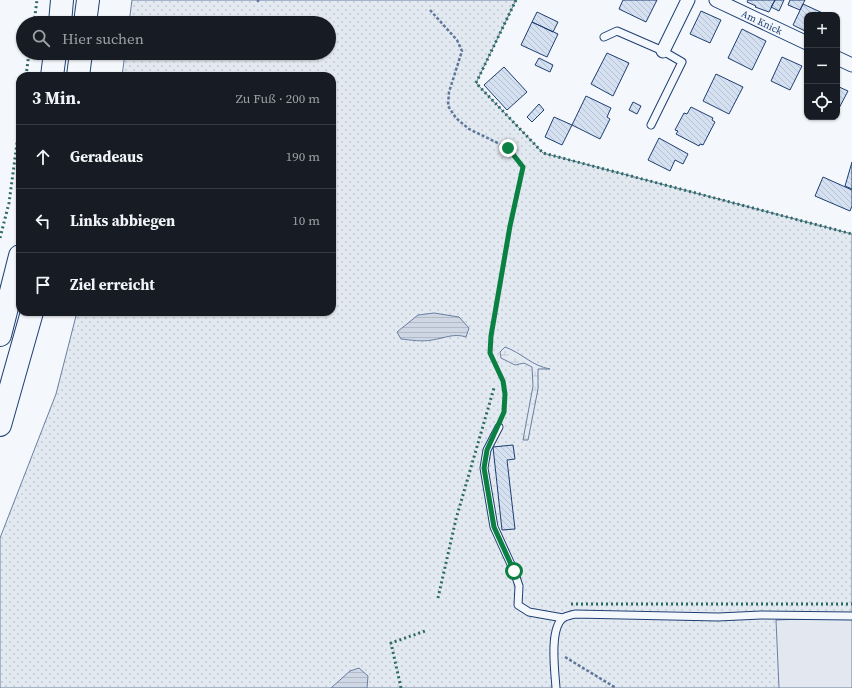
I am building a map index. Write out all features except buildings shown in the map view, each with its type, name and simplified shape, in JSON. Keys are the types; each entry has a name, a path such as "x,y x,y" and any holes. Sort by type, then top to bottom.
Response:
{"highway":[{"path":"61,16 62,0"},
{"path":"86,16 88,0"},
{"path":"53,72 54,60"},
{"path":"79,72 81,60"},
{"path":"0,335 16,272"},
{"path":"0,425 31,316"}],"street":[{"path":"663,51 688,0"},
{"name":"Am Knick","path":"716,0 804,43"},
{"path":"840,59 852,65"}],"lane":[{"path":"604,37 617,31 663,51 682,62 651,126"},
{"path":"499,427 487,450 484,468 494,527 514,571 519,586 518,605 529,612 563,618 575,614 718,617 761,615 852,616"},
{"path":"556,688 554,652 556,630 563,618"}],"path":[{"path":"430,10 457,40 462,51 449,92 448,106 456,118 469,129 508,148 523,167 510,226 491,336 490,353 503,381 505,394 504,412 499,427"},
{"path":"554,652 567,658 616,688"}],"green space":[{"path":"132,0 516,0 476,83 543,153 852,234 852,688 0,688 0,538 56,394 76,316 336,316 336,72 123,72 124,60 336,60 336,16 130,16"},
{"path":"505,347 538,365 550,369 538,369 538,389 528,440 523,440 533,386 532,367 524,363 515,365 501,358 500,352"}],"shaded area":[{"path":"434,313 459,317 469,328 466,337 453,336 424,341 401,339 397,332 418,315"},
{"path":"852,617 852,688 779,688 776,620"},
{"path":"359,668 368,676 367,688 331,688 350,671"}],"hedge":[{"path":"35,16 37,0"},
{"path":"516,0 476,83 543,153 852,234"},
{"path":"27,72 28,60"},
{"path":"0,238 9,203 16,151"},
{"path":"438,598 456,519 494,388"},
{"path":"571,604 852,604"},
{"path":"401,688 391,643 425,631"}],"route":[{"path":"508,148 518,158 523,167 510,226 491,336 490,353 495,367 503,381 505,394 504,412 499,427 487,450 484,468 494,527 514,571"}]}
